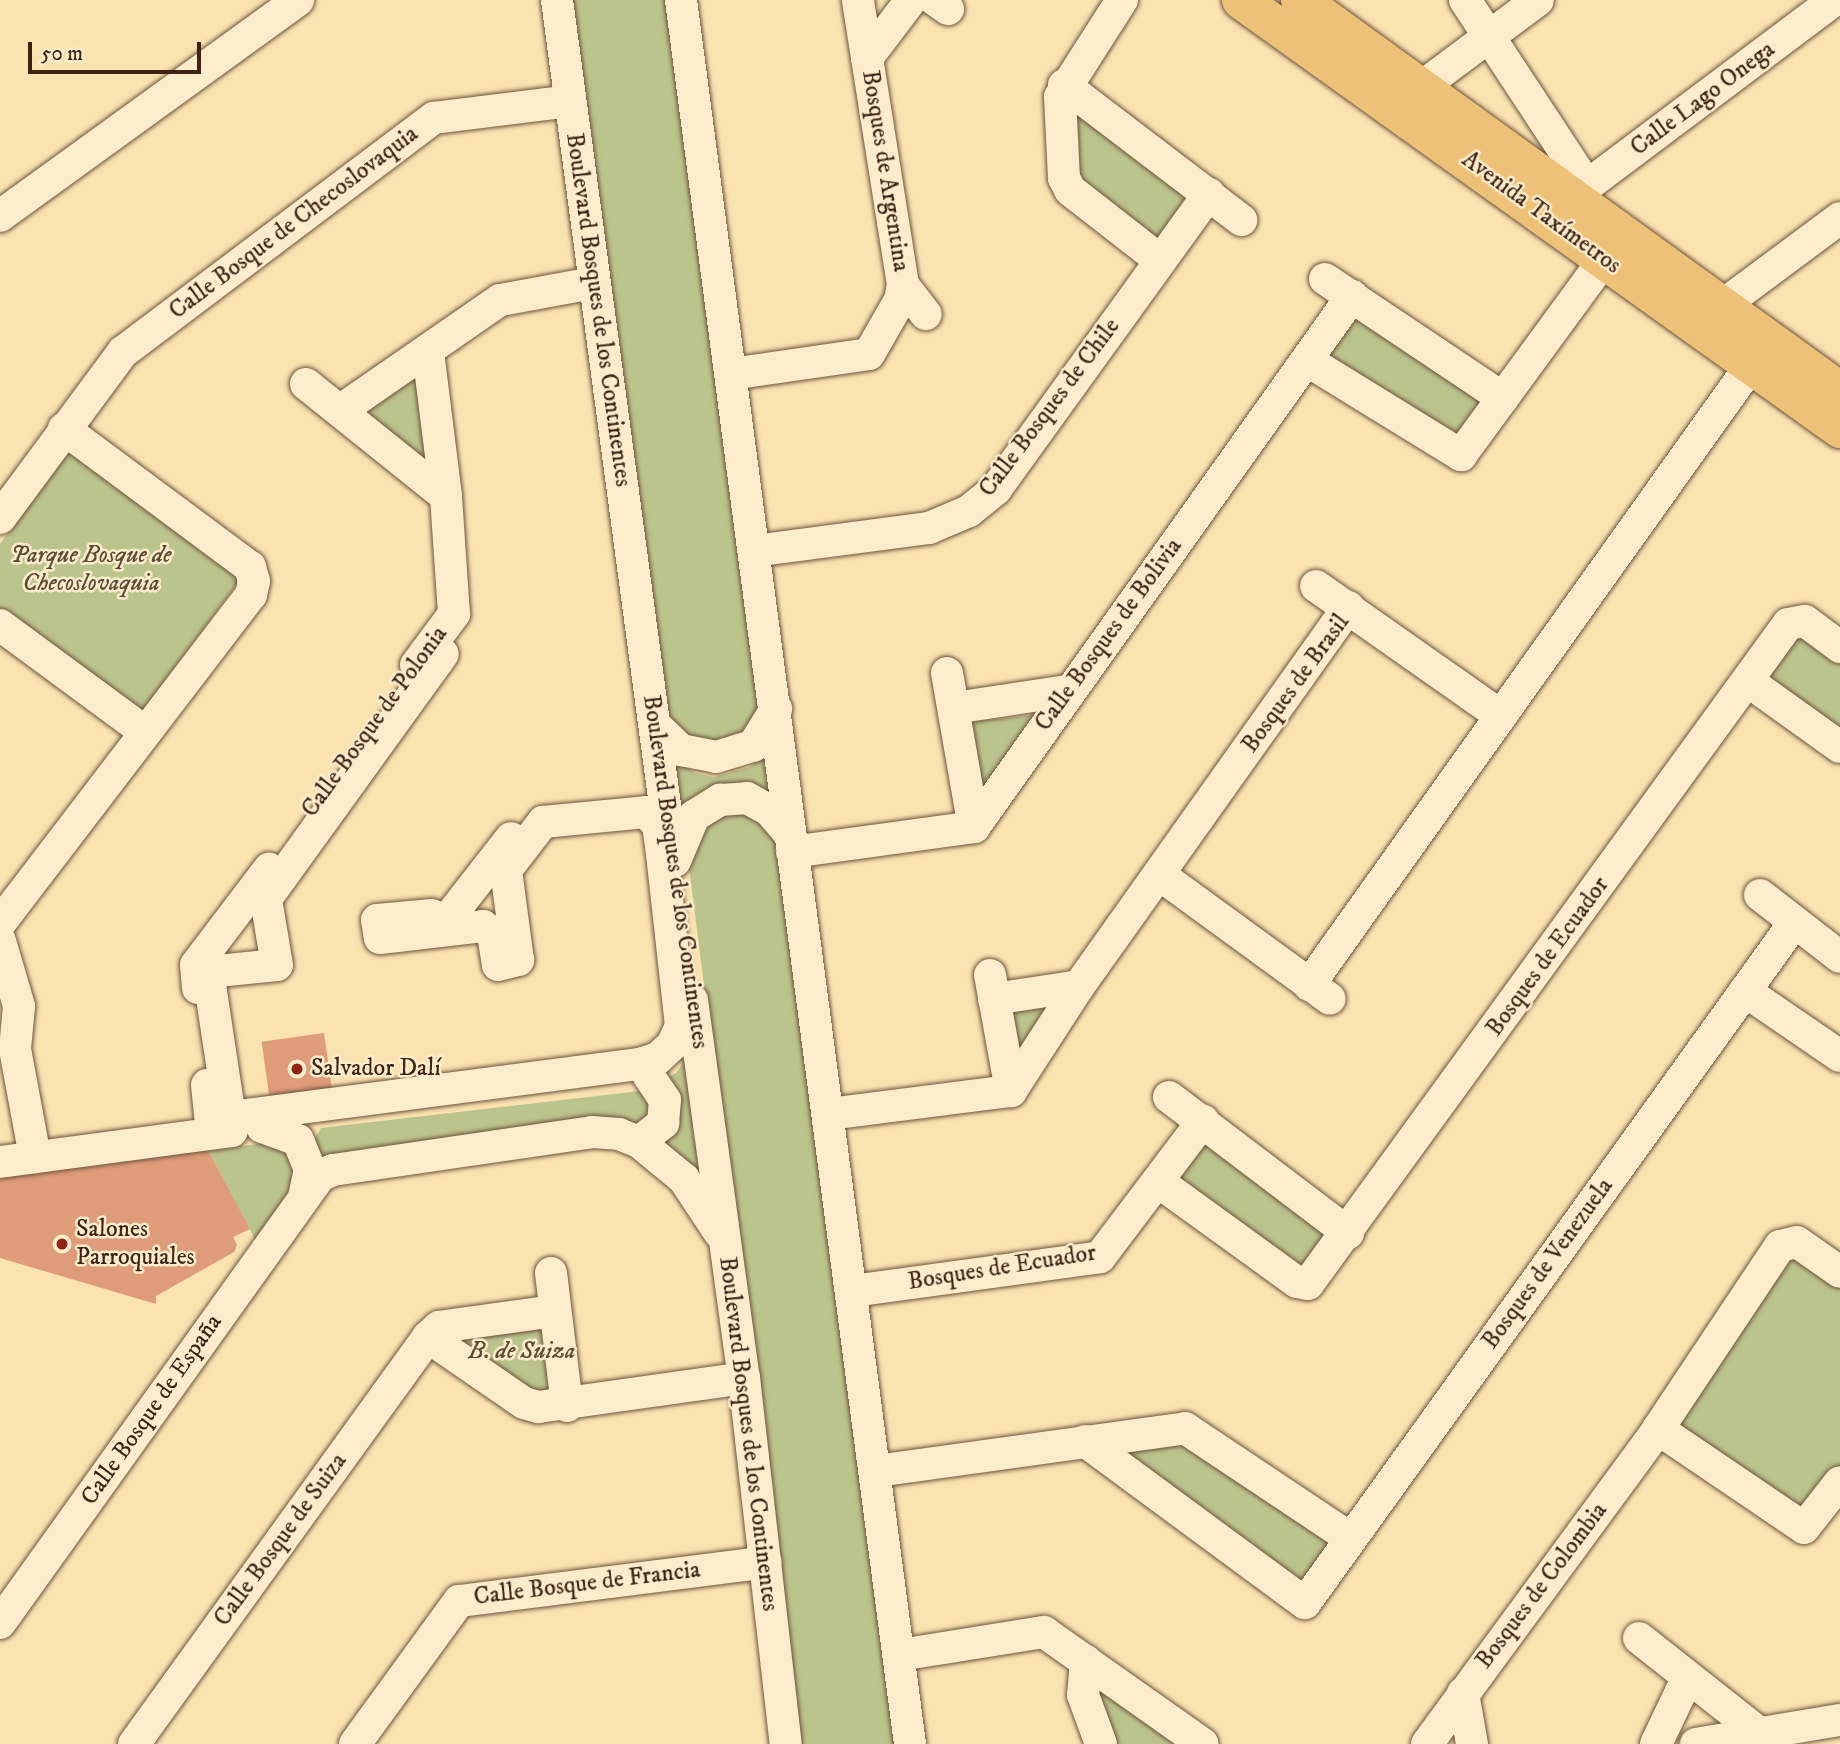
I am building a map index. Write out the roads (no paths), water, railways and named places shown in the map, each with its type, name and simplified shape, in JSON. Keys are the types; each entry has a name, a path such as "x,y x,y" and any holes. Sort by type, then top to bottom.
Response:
{"main road":[{"name":"Avenida Taxímetros","path":"1241,0 1420,88 1840,391"},
{"name":"Avenida Taxímetros","path":"1300,0 1349,55 1605,258 1840,429"}],"street":[{"path":"0,216 298,0"},
{"name":"Boulevard Bosques de los Continentes","path":"557,0 593,283 744,1378 786,1744"},
{"path":"681,0 776,709 790,843 877,1472 909,1743"},
{"name":"Bosques de Argentina","path":"731,374 869,354 894,315 903,285 858,0"},
{"name":"Bosques de Argentina","path":"867,58 911,0"},
{"path":"1122,0 1065,85 1058,110 1067,187 1160,260"},
{"path":"1465,0 1576,169 1572,197"},
{"path":"1420,88 1538,0"},
{"name":"Calle Lago Onega","path":"1572,197 1834,0"},
{"path":"1065,85 1241,220"},
{"name":"Calle Bosque de Checoslovaquia","path":"0,518 123,352 434,118 570,102"},
{"name":"Calle Bosques de Chile","path":"754,551 929,528 969,511 996,489 1209,194"},
{"path":"1723,305 1840,218"},
{"path":"1308,361 1458,455 1466,451 1605,258"},
{"path":"1325,279 1503,398"},
{"path":"341,410 500,300 593,283"},
{"name":"Bosques de Argentina","path":"903,285 926,314"},
{"name":"Calle Bosques de Bolivia","path":"974,827 1067,691 1308,361 1352,296"},
{"name":"Calle Bosque de Polonia","path":"196,965 454,614 446,496 428,351"},
{"path":"1160,875 1319,992 1502,716 1751,365"},
{"path":"306,383 446,496"},
{"path":"0,923 144,731 251,595 250,567 64,429"},
{"path":"1316,586 1348,607"},
{"name":"Bosques de Brasil","path":"1010,1091 1079,986 1348,607 1502,716"},
{"name":"Bosques de Ecuador","path":"1160,1183 1300,1284 1310,1282 1791,621 1805,621 1840,647"},
{"path":"0,625 144,731"},
{"path":"443,654 266,899 276,965 208,972 230,1117 639,1064 659,1058 672,1045 681,1026 662,854 658,825 646,812 543,822 506,870 518,960 498,965 493,933 483,926 380,938 377,920 503,916"},
{"path":"790,843 974,827 947,673"},
{"path":"1748,681 1840,747"},
{"path":"954,708 1067,691"},
{"path":"656,726 681,750 716,757 753,746 776,709"},
{"path":"389,928 440,917 494,859 535,809 664,797"},
{"path":"673,868 694,816 720,800 747,798 769,810 790,843"},
{"path":"494,859 508,953"},
{"path":"212,1133 196,965 264,957 252,892"},
{"path":"1760,895 1840,957"},
{"name":"Bosques de Venezuela","path":"1085,1441 1305,1603 1794,923"},
{"path":"0,941 19,1006 8,1038 35,1157"},
{"path":"828,1114 1010,1091 992,987 1079,986"},
{"path":"1745,991 1840,1056"},
{"name":"Calle Bosque de España","path":"0,1162 648,1075 667,1068 679,1054 694,1013"},
{"path":"639,1142 663,1123 665,1100 648,1075"},
{"path":"1170,1097 1348,1233"},
{"name":"Bosques de Ecuador","path":"853,1291 1100,1257 1160,1183 1203,1121"},
{"name":"Calle Bosque de España","path":"262,1126 298,1140 310,1168 304,1197"},
{"name":"Calle Bosque de España","path":"0,1623 320,1176 341,1169 592,1132 620,1134 639,1142 684,1179 724,1240"},
{"name":"Bosques de Colombia","path":"1427,1744 1658,1429 1784,1242 1797,1242 1840,1272"},
{"path":"551,1273 567,1406"},
{"path":"554,1311 439,1327 428,1336 531,1406 567,1406 744,1378"},
{"name":"Calle Bosque de Suiza","path":"134,1744 428,1336"},
{"path":"877,1472 1085,1441 1189,1429 1350,1538"},
{"path":"1658,1429 1804,1528 1840,1482"},
{"name":"Calle Bosque de Francia","path":"355,1744 459,1601 766,1563"},
{"path":"900,1655 1044,1632 1203,1744"},
{"path":"1639,1638 1762,1735"},
{"path":"1086,1661 1083,1695 1101,1744"},
{"path":"1656,1744 1688,1677"},
{"path":"1463,1693 1472,1744"},
{"path":"1696,1744 1840,1720"}],"place":[{"name":"Salvador Dalí","path":"297,1069"},
{"name":"Salones Parroquiales","path":"62,1244"}],"park label":[{"name":"Parque Bosque de Checoslovaquia","path":"91,570"},
{"name":"B. de Suiza","path":"522,1352"}]}
